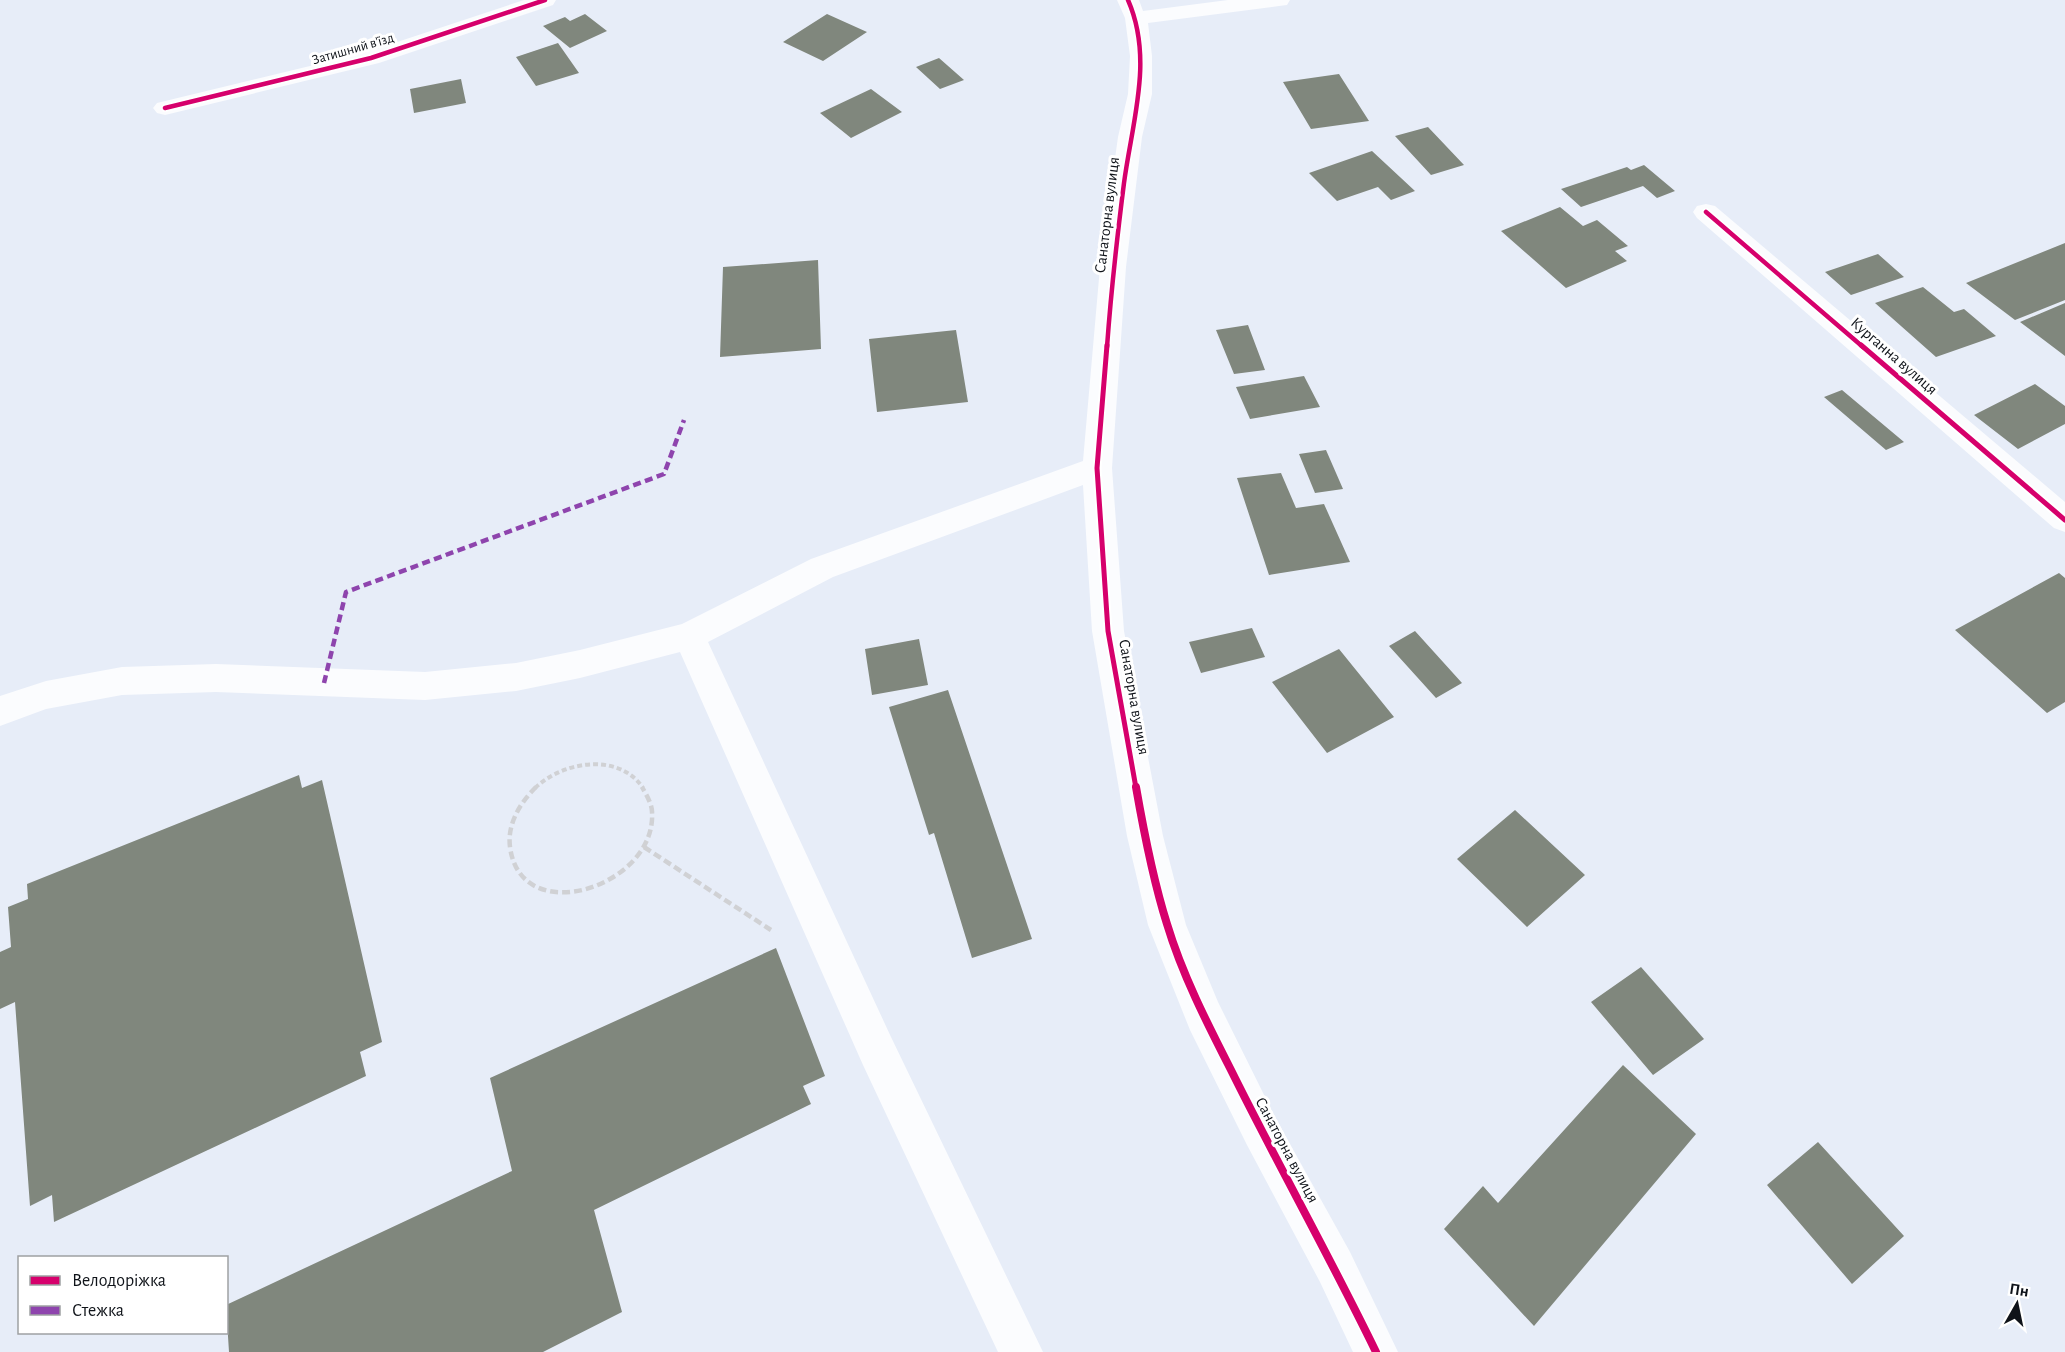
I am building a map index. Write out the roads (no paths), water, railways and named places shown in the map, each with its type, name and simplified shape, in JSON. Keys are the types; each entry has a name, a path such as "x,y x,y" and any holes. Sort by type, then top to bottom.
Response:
{"street":[{"name":"Затишний в’їзд","path":"165,108 370,58 545,0"},
{"path":"1132,9 1279,0"},
{"name":"Санаторна вулиця","path":"1132,9 1141,56 1140,94 1130,137 1113,267 1097,468 1108,631 1145,836 1167,926 1209,1026 1261,1131 1335,1267 1376,1352"},
{"name":"Курганна вулиця","path":"1706,212 2065,520"},
{"path":"0,711 46,695 122,681 216,678 425,686 516,677 580,664 689,636 822,568 1097,468"},
{"path":"689,636 877,1051 1021,1352"}]}
